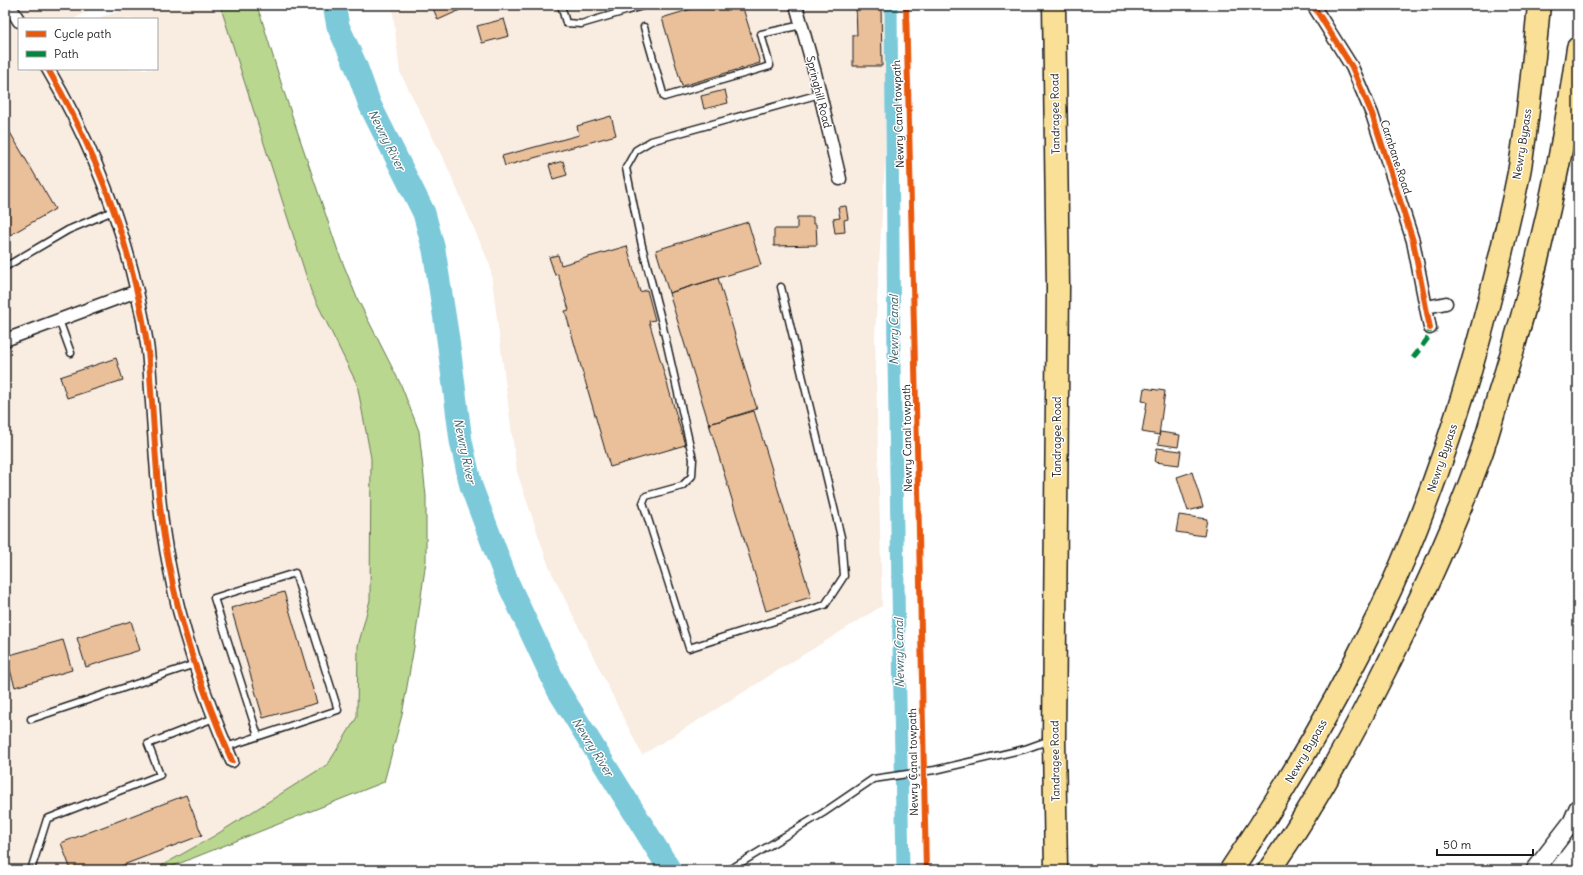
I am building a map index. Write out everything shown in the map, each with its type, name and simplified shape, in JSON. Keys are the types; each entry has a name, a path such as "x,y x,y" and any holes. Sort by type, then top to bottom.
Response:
{"highway":[{"name":"Tandragee Road","path":"1054,5 1058,287 1054,739 1056,870"},
{"name":"Newry Bypass","path":"1231,870 1298,765 1335,699 1379,614 1435,480 1470,375 1485,319 1520,168 1534,59 1539,5"},
{"path":"1270,870 1330,773 1390,662 1426,585 1481,454 1532,282 1553,197 1570,108 1578,48"}],"street":[{"path":"9,5 18,19"},
{"name":"Springhill Road","path":"796,5 820,94 840,179"},
{"name":"Carnbane Road","path":"1313,5 1352,67 1372,114 1413,241 1430,328"},
{"path":"49,70 84,135 126,248 137,291 148,345 159,506 178,609 214,718 232,761"},
{"path":"5,340 137,291"},
{"path":"1427,307 1446,303"},
{"path":"1534,870 1572,822 1578,808"}],"lane":[{"path":"561,5 566,23 581,24 646,5"},
{"path":"644,27 664,97 770,66 761,34 802,25"},
{"path":"781,287 841,537 844,576 825,605 689,648 643,502 646,496 682,486 692,476 693,459 662,323 642,246 626,168 636,150 651,141 820,94"},
{"path":"5,266 68,230 113,211"},
{"path":"59,320 71,353"},
{"path":"226,747 338,710 295,573 214,598 258,736"},
{"path":"31,719 195,664"},
{"path":"31,870 48,820 160,775 148,744 214,718"},
{"path":"729,870 823,813 873,779 935,770 1025,749 1054,739"}],"shaded area":[{"path":"5,5 98,5 76,18 18,18 18,70 158,70 158,18 98,18 138,5 220,5 311,290 357,384 371,458 370,600 358,646 357,717 328,764 214,836 154,870 5,870"},
{"path":"392,5 886,5 885,161 875,336 882,606 642,755 549,567 517,472 490,265 446,164 400,72"}],"green space":[{"path":"220,5 256,5 338,251 357,298 401,385 419,431 426,496 426,561 414,647 402,715 384,782 163,870 154,870 214,836 328,764 357,717 358,646 370,600 371,458 357,384 311,291"}],"building":[{"path":"471,5 438,20 432,6"},
{"path":"704,5 742,5 760,63 682,86 662,18"},
{"path":"856,5 881,5 882,66 853,66 853,35 857,35"},
{"path":"504,19 509,36 482,43 477,26"},
{"path":"725,90 728,103 704,109 701,96"},
{"path":"611,116 616,135 505,166 502,156 579,135 577,126"},
{"path":"5,124 55,209 5,238"},
{"path":"563,161 567,175 553,179 549,165"},
{"path":"846,206 848,219 844,220 845,232 835,233 833,219 840,218 838,207"},
{"path":"797,217 813,217 813,224 816,224 817,245 774,246 774,229 797,229"},
{"path":"748,222 761,265 669,293 656,250"},
{"path":"627,246 640,292 647,290 655,320 649,321 685,445 610,467 565,311 569,310 558,274 555,275 549,257 558,255 561,265"},
{"path":"718,278 757,409 709,424 669,293"},
{"path":"116,358 123,380 67,398 60,377"},
{"path":"1144,388 1165,391 1159,435 1142,432 1147,402 1142,401"},
{"path":"754,411 811,597 766,611 709,424"},
{"path":"1160,432 1180,435 1178,447 1158,444"},
{"path":"1157,448 1181,451 1179,465 1155,462"},
{"path":"1192,472 1203,507 1188,511 1177,477"},
{"path":"1179,515 1207,519 1204,536 1176,532"},
{"path":"284,592 317,703 263,718 231,608"},
{"path":"131,621 140,650 86,667 77,638"},
{"path":"63,640 72,670 15,687 6,656"},
{"path":"186,795 202,835 110,870 71,870 61,843"}],"waterway":[{"name":"Newry River","path":"334,5 338,26 356,66 370,105 424,213 434,250 448,339 461,441 471,486 507,581 558,690 670,870"},
{"name":"Newry Canal","path":"891,5 894,361 903,870"}],"marked path":[{"path":"1413,358 1428,338 1430,328"}],"cycle path":[{"name":"Newry Canal towpath","path":"906,5 926,870"},
{"path":"1313,5 1352,67 1372,114 1413,241 1430,328"},
{"path":"49,70 66,101 97,167 122,237 132,272 148,351 160,504 165,545 174,590 187,640 203,689 232,761"}]}
